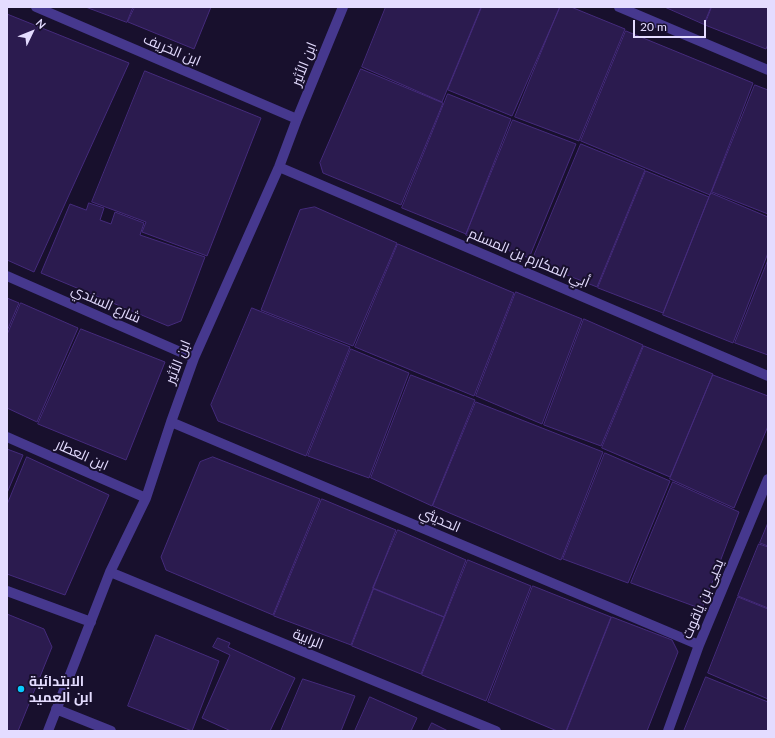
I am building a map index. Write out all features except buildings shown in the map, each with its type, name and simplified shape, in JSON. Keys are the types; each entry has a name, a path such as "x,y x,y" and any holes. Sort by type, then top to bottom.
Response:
{"street":[{"name":"ابن الخريف","path":"36,7 297,119"},
{"name":"ابن الأثير","path":"48,731 110,572 146,498 170,422 194,358 279,167 343,7"},
{"path":"619,7 768,70"},
{"name":"أبي المكارم بن المسلم","path":"279,167 768,376"},
{"name":"شارع السندي","path":"7,276 194,358"},
{"name":"الحديثي","path":"170,422 699,645"},
{"name":"ابن العطار","path":"7,437 146,498"},
{"name":"يحيى بن ياقوت","path":"668,731 699,645 768,479"},
{"name":"الرابية","path":"110,572 496,731"},
{"path":"7,591 90,622"},
{"path":"56,709 111,731"}],"place":[{"name":"الابتدائية ابن العميد","path":"21,689"}]}
